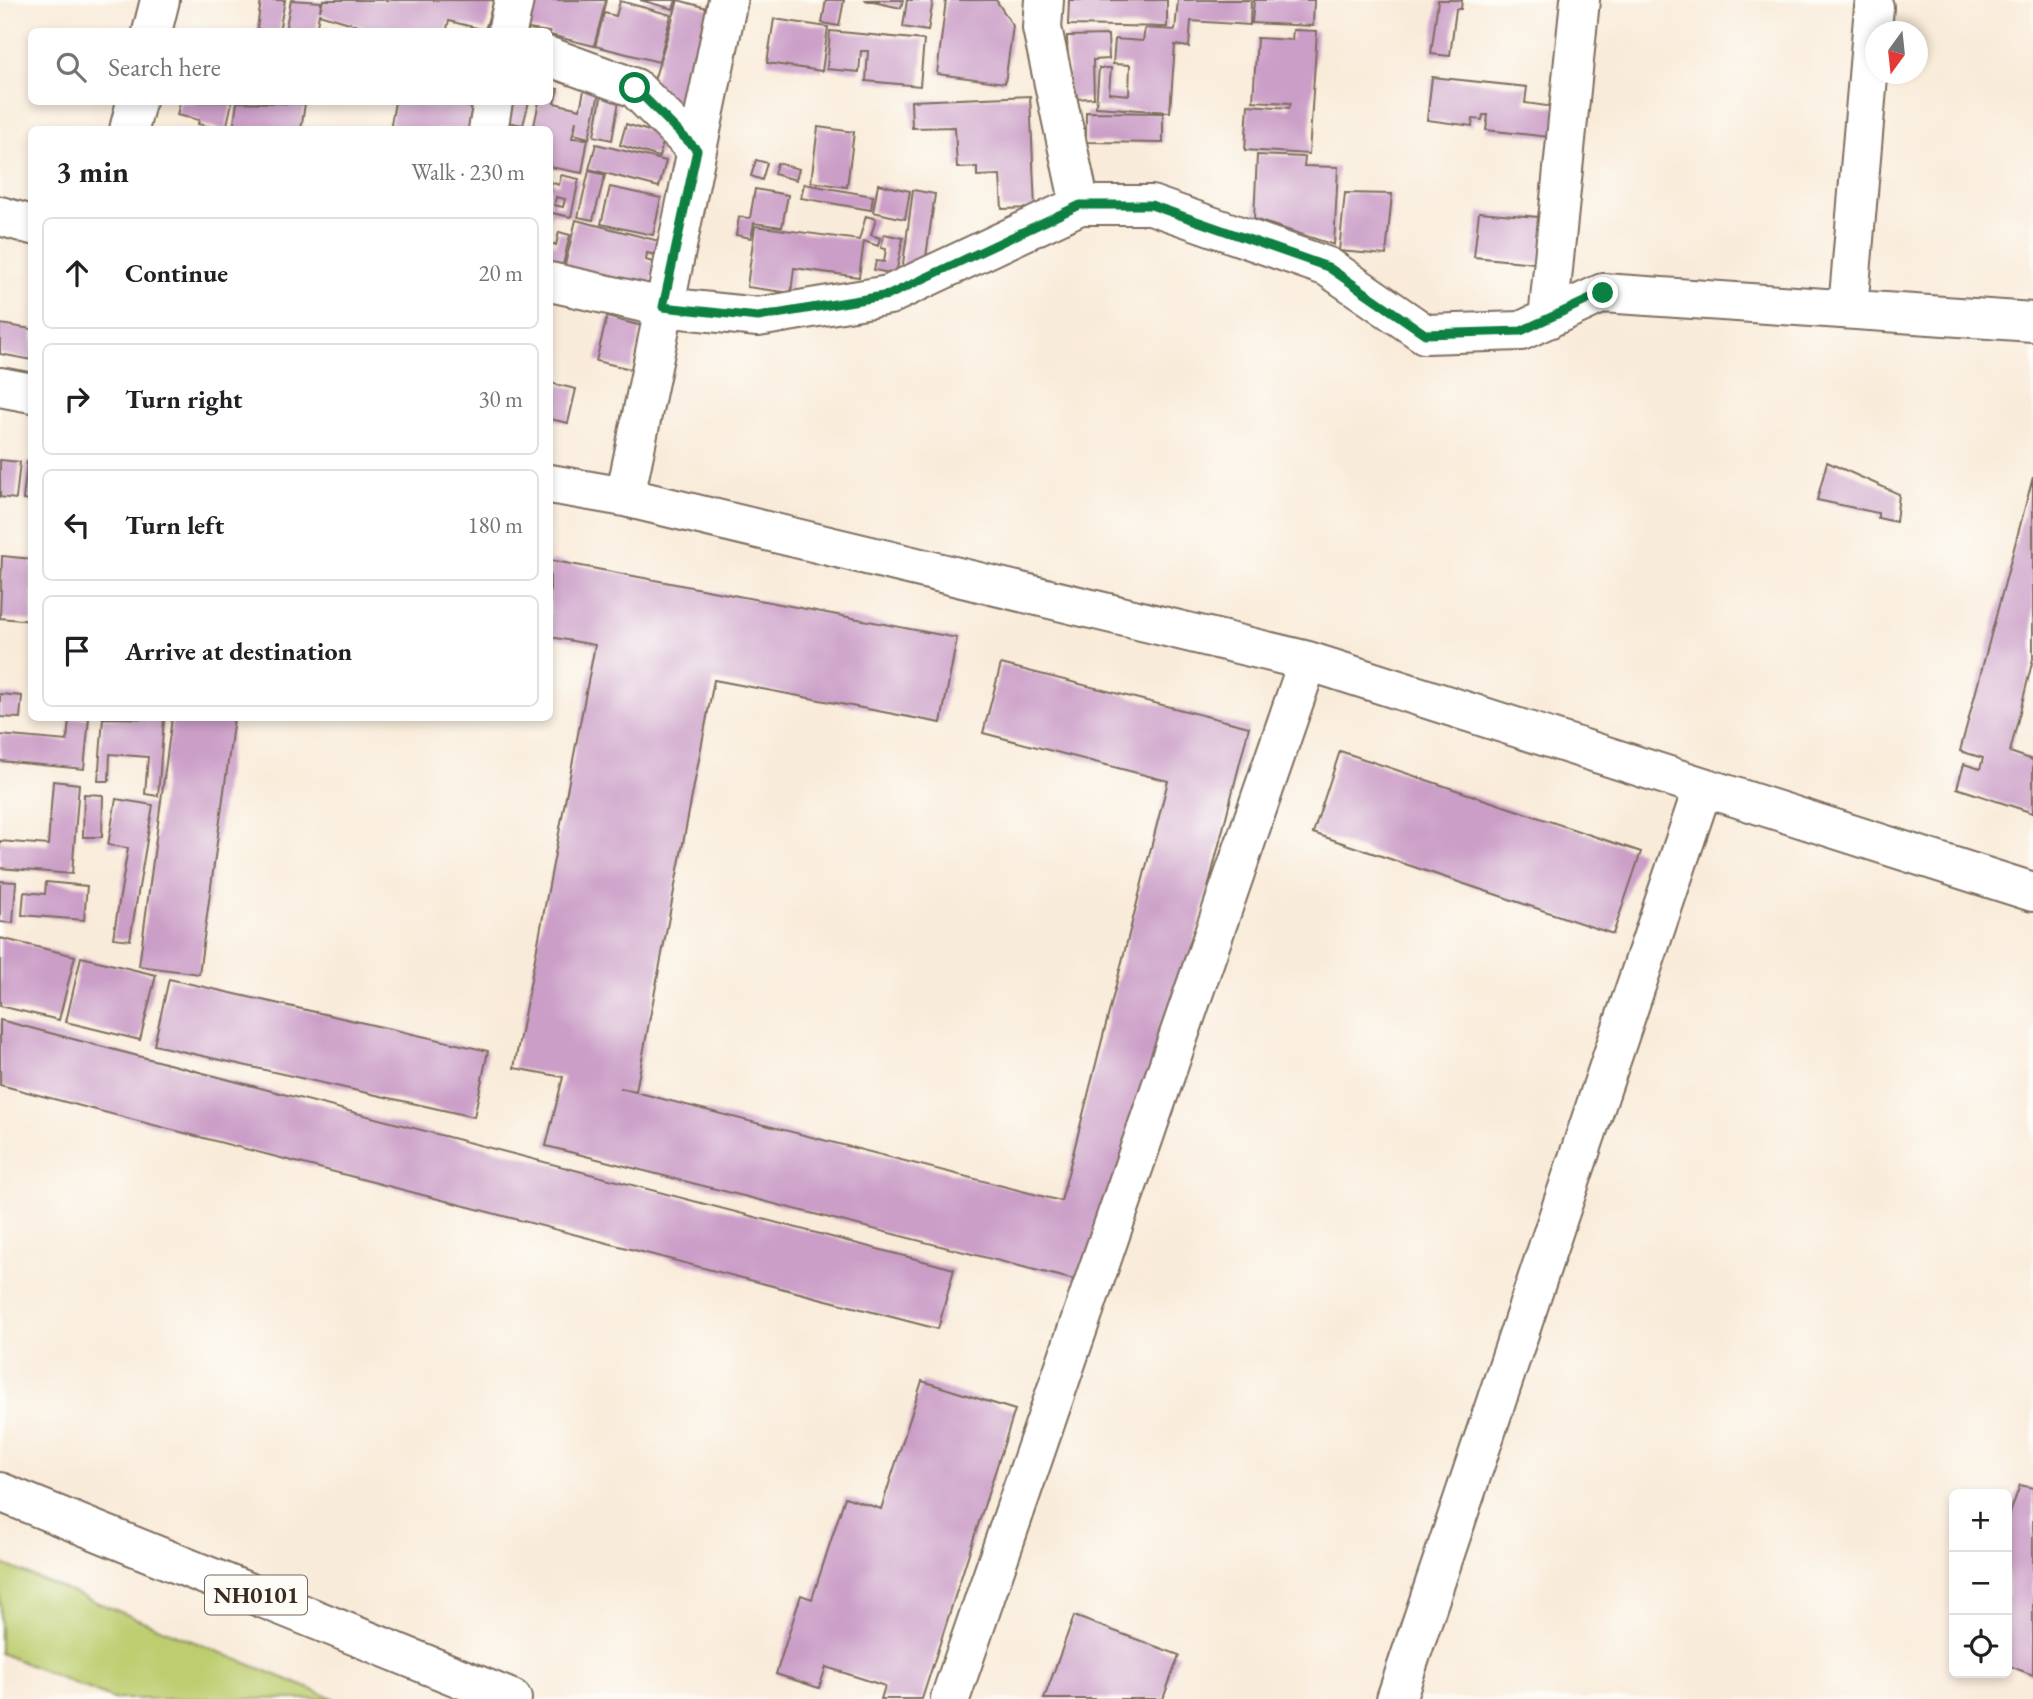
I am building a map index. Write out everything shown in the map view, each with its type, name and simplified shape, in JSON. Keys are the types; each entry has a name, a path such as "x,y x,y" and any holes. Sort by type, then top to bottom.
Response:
{"main road":[{"path":"153,28 160,0"},
{"path":"508,28 514,0"},
{"path":"625,497 728,0"},
{"path":"1044,0 1042,29 1080,205"},
{"path":"1548,319 1580,0"},
{"path":"1848,309 1874,7"},
{"path":"553,58 635,88 697,150"},
{"path":"130,126 135,105"},
{"path":"489,126 492,105"},
{"path":"553,283 663,307 758,317 889,295 1080,205 1151,205 1328,267 1425,334 1521,331 1603,293 2033,322"},
{"path":"0,216 28,224"},
{"path":"0,387 28,392"},
{"path":"553,485 625,497 1308,661 2033,892"},
{"path":"950,1699 1308,661"},
{"path":"1396,1699 1703,787"},
{"name":"NH0101","path":"0,1492 512,1699"}],"green space":[{"path":"0,1563 335,1699 113,1699 0,1653"}],"building":[{"path":"261,0 285,0 280,28 257,28"},
{"path":"291,0 321,2 320,11 323,0 494,0 486,28 449,21 447,28 366,28 319,14 317,28 286,28"},
{"path":"528,0 606,0 594,46 553,36 553,28 521,28"},
{"path":"640,0 676,0 673,9"},
{"path":"678,0 717,11 684,123 653,84"},
{"path":"826,0 844,0 839,26 822,23"},
{"path":"864,0 903,0 901,8"},
{"path":"907,0 933,0 928,31 903,27"},
{"path":"946,0 996,0 1013,26 1005,83 937,74"},
{"path":"1069,0 1167,0 1167,27 1068,25"},
{"path":"1178,0 1251,0 1250,25 1191,21 1189,47 1175,45 1170,112 1096,107 1099,68 1111,68 1109,93 1129,95 1130,65 1113,64 1115,39 1143,41 1145,28 1175,30"},
{"path":"1254,0 1314,0 1313,26 1252,23"},
{"path":"1438,0 1462,0 1461,9 1456,9 1450,56 1431,54"},
{"path":"620,1 671,15 659,62 595,46 604,13 616,16"},
{"path":"774,19 828,27 822,71 767,63"},
{"path":"1293,30 1317,31 1309,154 1245,150 1248,105 1289,108 1291,103 1253,101 1257,38 1292,40"},
{"path":"830,31 924,40 920,86 866,81 868,51 861,51 859,72 827,69"},
{"path":"1108,35 1109,59 1093,60 1094,98 1069,99 1067,36"},
{"path":"1432,77 1527,87 1525,103 1562,108 1558,138 1486,130 1488,115 1483,115 1482,120 1473,119 1472,126 1427,120"},
{"path":"585,86 600,89 589,138 574,134 576,121 572,138 588,139 582,173 553,168 553,126 534,126 538,105 553,105 553,88 558,89 554,103 580,109"},
{"path":"603,86 621,90 612,140 594,136"},
{"path":"1030,96 1035,208 1002,209 1000,175 977,176 977,167 957,168 955,127 912,128 911,101"},
{"path":"179,105 231,105 227,126 198,124 199,120 177,115"},
{"path":"237,105 305,105 302,126 234,126"},
{"path":"394,105 458,105 489,111 486,126 391,126"},
{"path":"507,105 528,105 523,125 503,121"},
{"path":"1086,112 1163,113 1163,143 1086,142"},
{"path":"626,124 665,136 659,157 620,145"},
{"path":"818,127 854,132 847,187 811,182"},
{"path":"596,144 666,161 659,187 589,169"},
{"path":"1257,155 1305,157 1304,166 1338,167 1334,245 1254,219"},
{"path":"756,160 767,163 762,180 751,176"},
{"path":"777,163 799,169 796,180 774,174"},
{"path":"589,171 605,175 593,220 578,217"},
{"path":"561,175 579,179 571,217 553,213 553,183 559,185","holes":["556,197 565,199 563,207 554,205"]},
{"path":"804,184 873,196 871,210 801,198"},
{"path":"878,184 910,191 905,219 873,212"},
{"path":"610,187 661,198 653,235 601,224"},
{"path":"755,189 788,195 782,227 754,223 751,238 736,235 739,217 750,218"},
{"path":"913,190 935,194 925,264 901,279"},
{"path":"1345,193 1392,194 1386,255 1339,251"},
{"path":"1479,212 1550,218 1545,264 1474,257"},
{"path":"866,216 876,219 871,235 880,238 878,246 864,241 859,277 794,268 791,293 747,287 755,226 859,240"},
{"path":"576,220 663,242 660,256 647,253 646,260 656,263 649,290 564,269"},
{"path":"559,232 570,235 560,277 553,276 553,244 556,245"},
{"path":"884,234 903,238 896,274 874,270 876,261 884,262 886,249 881,248"},
{"path":"607,317 642,326 631,369 596,361"},
{"path":"0,324 28,328 28,359 0,354"},
{"path":"553,384 576,389 568,423 553,420"},
{"path":"0,460 20,462 16,499 0,497"},
{"path":"27,462 28,462 28,501 23,500"},
{"path":"1827,462 1899,494 1896,522 1878,518 1878,513 1817,500"},
{"path":"2033,477 2033,659 2010,752 2033,760 2033,813 1957,788 1964,764 1980,769 1983,758 1960,751"},
{"path":"2,556 28,559 28,621 0,618"},
{"path":"553,561 957,638 941,723 714,680 636,1091 620,1088 1061,1201 1168,781 983,733 1001,664 1249,727 1106,1288 546,1146 563,1077 514,1068 595,645 553,638"},
{"path":"0,694 22,696 20,718 0,717"},
{"path":"69,721 89,721 84,769 0,761 0,735 67,741"},
{"path":"103,721 164,721 158,796 145,794 148,757 110,754 109,781 98,781"},
{"path":"172,721 234,721 199,974 139,966"},
{"path":"1340,751 1641,852 1613,934 1313,833"},
{"path":"53,781 79,784 72,874 0,868 0,841 48,845"},
{"path":"84,794 103,795 102,837 83,837"},
{"path":"116,799 153,805 130,940 113,938 128,848 108,845"},
{"path":"0,881 16,882 13,923 0,922"},
{"path":"46,882 87,886 84,920 22,915 24,892 45,894"},
{"path":"0,938 75,956 59,1020 0,1006"},
{"path":"81,957 156,975 140,1040 66,1022"},
{"path":"169,979 488,1051 474,1117 154,1045"},
{"path":"0,1020 954,1269 938,1329 0,1085"},
{"path":"922,1381 1015,1410 922,1699 881,1699 885,1686 826,1667 819,1688 776,1674 801,1595 812,1599 845,1497 881,1509"},
{"path":"2020,1485 2033,1488 2033,1675 2012,1667 2012,1508"},
{"path":"1074,1616 1179,1655 1163,1699 1044,1699"}],"route":[{"path":"635,88 697,150 663,307 758,317 889,295 1080,205 1151,205 1328,267 1425,334 1521,331 1603,293"}]}
